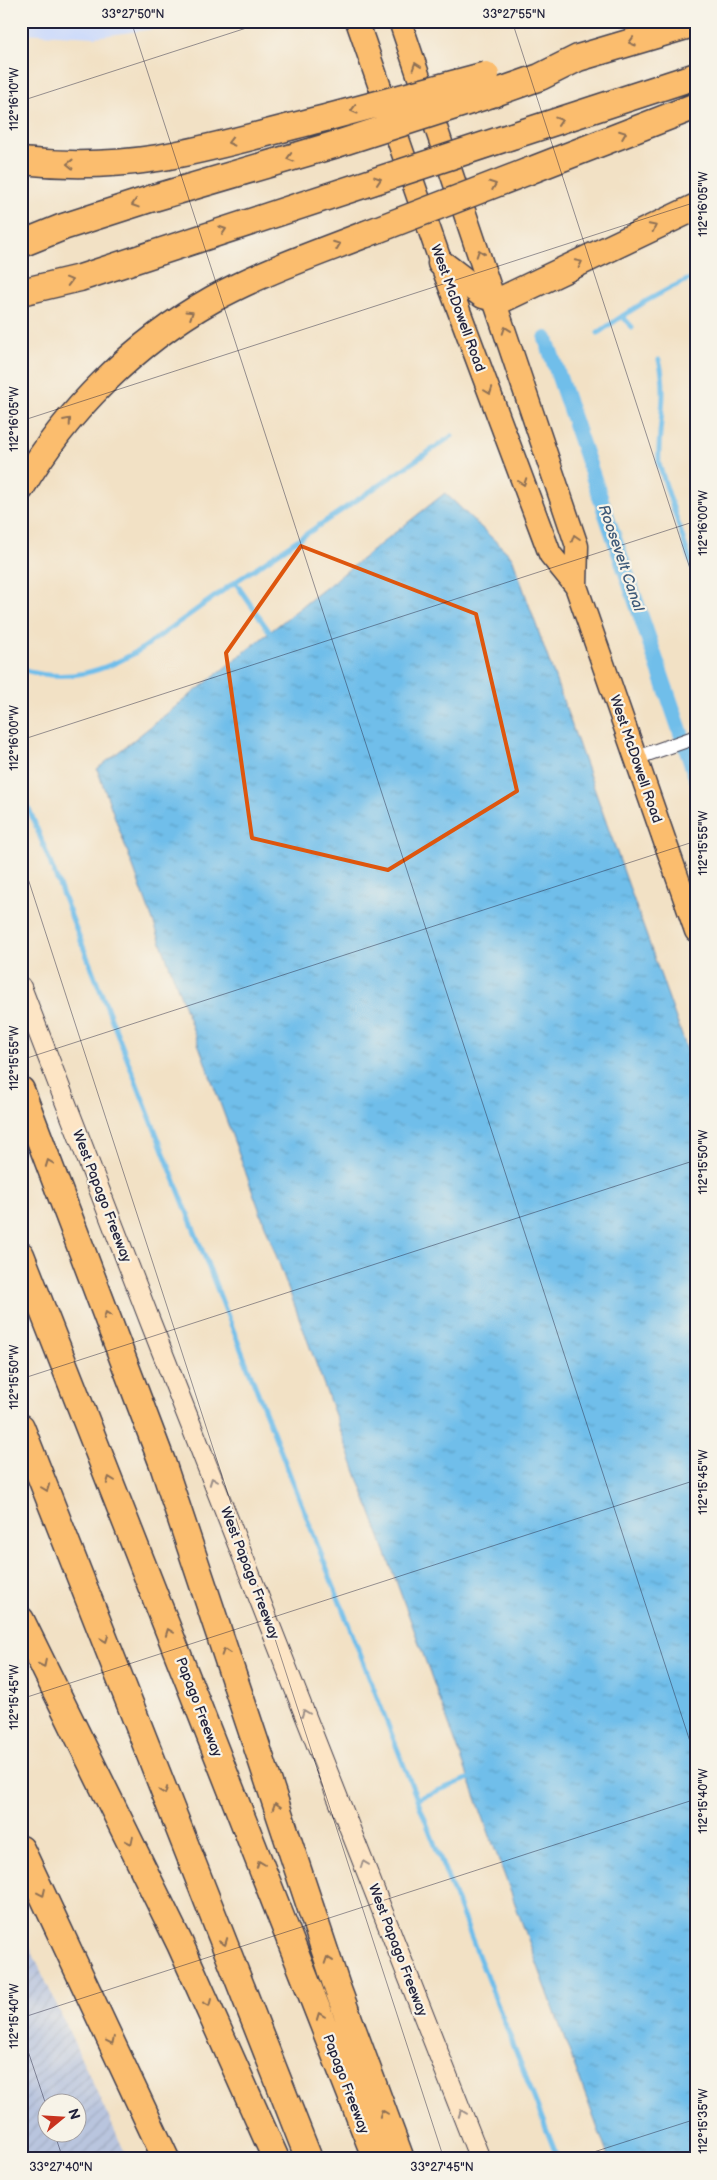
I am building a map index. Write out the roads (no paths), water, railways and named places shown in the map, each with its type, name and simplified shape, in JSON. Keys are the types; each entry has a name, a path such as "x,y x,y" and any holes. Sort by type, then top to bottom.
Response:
{"highway":[{"path":"21,244 63,227 150,199 337,144 489,84 536,63 578,58 696,23"},
{"path":"21,292 80,278 696,76"},
{"path":"21,161 99,164 156,158 192,152 329,117 489,84"},
{"path":"21,488 38,459 66,423 109,378 150,341 213,299 271,271 696,106"},
{"path":"441,263 483,295 501,300 514,296 696,206"},
{"path":"21,1090 162,1462 334,1978 401,2159"},
{"name":"Papago Freeway","path":"21,1255 376,2159"},
{"path":"21,1427 309,2159"},
{"path":"21,1620 180,1944 276,2159"},
{"path":"21,1849 166,2159"}],"main road":[{"name":"West McDowell Road","path":"358,21 441,263 550,554 576,586 696,931"},
{"name":"West McDowell Road","path":"400,21 496,299 577,546 576,586"},
{"name":"West Papago Freeway","path":"21,987 150,1322 480,2159"}],"street":[{"path":"636,758 696,737"}],"water":[{"path":"445,493 512,557 696,1075 696,2150 671,2159 609,2159 97,769"}],"waterway":[{"path":"598,333 621,316 670,288 696,276"},
{"path":"622,316 632,327"},
{"name":"Roosevelt Canal","path":"546,339 696,777"},
{"path":"659,360 663,386 659,464 696,579"},
{"path":"21,669 38,673 69,675 84,673 114,664 143,648 235,582 452,436"},
{"path":"235,582 273,637"},
{"path":"21,788 558,2159"},
{"path":"417,1799 475,1776"}]}
